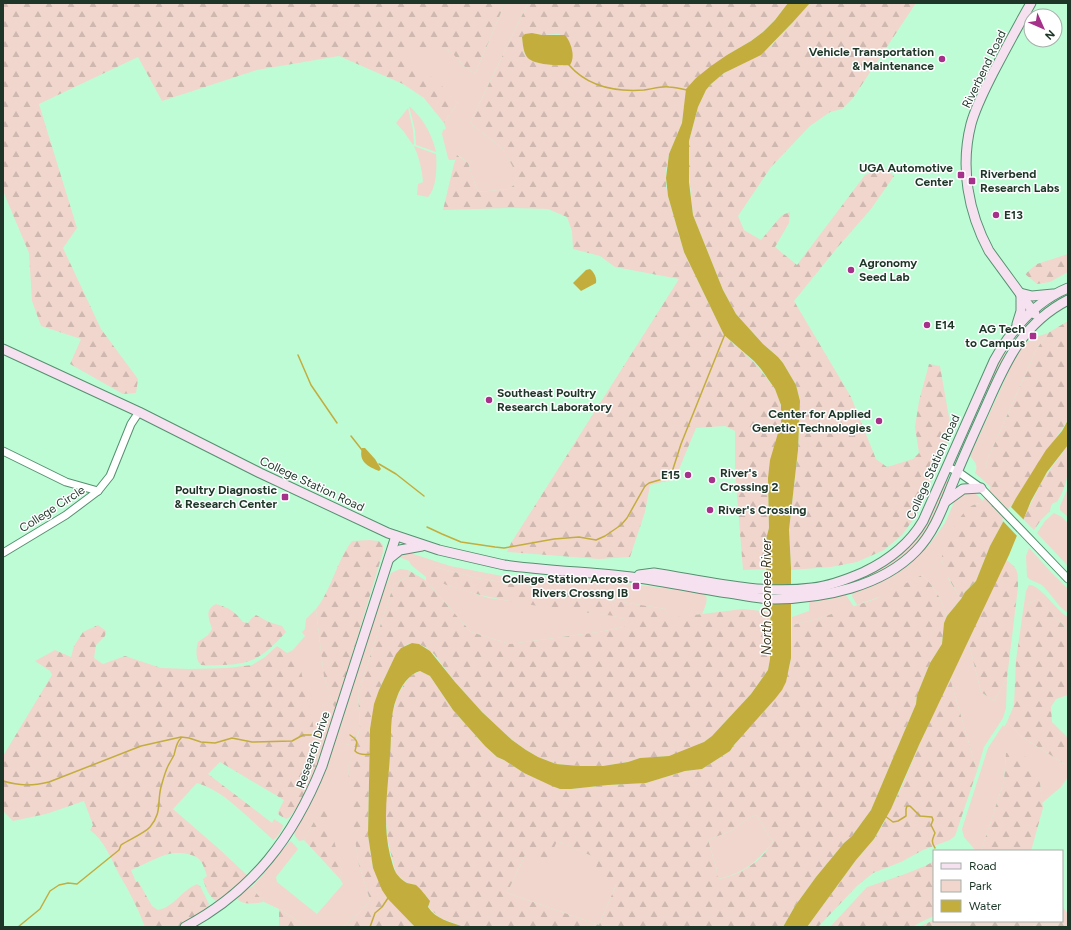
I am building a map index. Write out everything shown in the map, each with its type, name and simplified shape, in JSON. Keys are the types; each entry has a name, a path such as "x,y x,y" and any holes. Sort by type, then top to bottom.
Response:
{"main road":[{"name":"Riverbend Road","path":"1031,3 1006,48 971,122 967,140 966,165 967,192 978,230 989,251 1039,319"},
{"name":"College Station Road","path":"812,592 880,564 901,549 917,532 1004,342 1032,310 1058,292 1068,288"},
{"path":"1016,327 1021,311 1020,294 1032,296 1058,292"},
{"name":"College Station Road","path":"3,349 138,412 260,473 396,536 423,545 504,565 630,576 654,573 744,592 777,590 812,592 856,587 885,574 917,550 926,539 938,519 957,471 1008,358 1022,337 1039,319 1068,300"},
{"path":"944,503 963,490 981,488"},
{"name":"Research Drive","path":"185,927 232,896 251,878 277,850 297,820 311,794 322,766 396,536"},
{"path":"389,558 400,550 423,545"}],"street":[{"name":"College Circle","path":"4,552 66,515 98,491 110,476 131,424 138,412"},
{"path":"3,451 66,482 98,491"},
{"path":"947,467 957,471 981,488 1068,579"}],"green space":[{"path":"3,3 505,3 475,74 444,47 392,47 411,60 440,84 458,103 444,123 424,98 403,84 339,56 257,70 162,101 138,57 39,104 77,228 63,248 101,329 138,379 136,393 123,394 70,364 81,339 41,326 32,301 29,253 3,191"},
{"path":"505,3 528,3 470,123 503,149 521,180 509,189 478,192 468,163 458,155 455,160 449,160 442,134 443,130 446,129 444,123 458,103 426,73 391,47 444,47 475,74"},
{"path":"528,3 788,3 775,20 763,32 727,55 684,107 682,123 669,154 666,170 666,186 668,196 684,252 724,335 755,363 775,389 779,397 782,412 781,423 768,478 769,528 764,547 766,569 743,570 735,471 735,431 725,426 696,428 675,479 650,485 645,512 630,557 599,559 507,552 511,543 679,279 615,267 600,256 573,249 572,231 567,217 548,209 513,208 443,210 457,155 468,163 478,192 509,189 520,180 503,149 470,123","holes":["532,33 542,35 560,34 563,66 535,62 525,55 522,37"]},
{"path":"810,3 916,3 853,98 842,109 830,112 810,126 771,167 738,216 744,230 761,240 782,215 790,212 789,223 775,247 797,265 865,175 885,168 894,176 871,209 794,301 851,397 876,459 887,467 913,459 919,453 915,427 919,401 929,364 940,366 950,423 946,446 917,514 902,535 884,550 857,562 831,567 791,570 789,530 798,450 800,401 796,385 783,363 763,344 736,314 723,290 693,215 689,174 689,141 698,107 706,90 711,84 724,73 771,46"},
{"path":"409,106 419,116 426,127 436,152 416,145 415,130"},
{"path":"408,108 413,130 413,145 396,123"},
{"path":"414,146 436,154 435,183 428,197 417,195 418,184 423,182 420,163"},
{"path":"1068,254 1068,272 1050,282 1037,284 1025,274 1037,264"},
{"path":"1068,321 1068,420 1016,498 990,546 976,581 965,592 961,599 943,565 942,554 944,547 961,517 971,506 981,503 991,487 986,463 1036,350 1048,333"},
{"path":"1048,333 1036,350 986,463 991,481 991,487 975,473 976,465 970,456 1017,353 1031,340"},
{"path":"1009,344 987,397 959,456 984,399 994,368"},
{"path":"1068,445 1067,475 1064,488 1057,502 1053,503 1050,511 1034,530 1023,519 1043,479"},
{"path":"945,481 949,481 939,506 922,538 894,565 864,579 863,576 901,554"},
{"path":"1068,488 1068,517 1060,510 1060,506"},
{"path":"974,492 983,501 975,504 942,561 949,580 961,599 947,616 938,594 922,575 890,593 857,605 852,596 853,592 876,584 902,568 927,544 929,545 945,523 955,500 964,493"},
{"path":"1054,513 1062,517 1068,523 1068,566 1037,533 1045,521"},
{"path":"352,541 379,541 383,545 383,552 337,705 334,707 324,677 316,609 326,593 342,558"},
{"path":"1029,548 1068,589 1068,613 1044,587 1027,577 1026,556"},
{"path":"404,551 450,566 507,577 529,576 648,586 705,593 707,601 702,614 669,619 665,609 477,578 435,567 449,586 489,598 614,616 624,619 624,627 599,632 510,644 471,632 426,581 426,577 411,565 409,561 397,555"},
{"path":"1006,560 1016,568 1018,587 1007,678 994,701 981,692 968,640"},
{"path":"435,567 477,578 665,609 669,618 743,609 770,612 771,644 768,670 751,694 712,736 704,742 669,756 640,758 628,762 603,766 579,766 556,764 538,757 526,750 512,740 482,712 455,682 434,654 419,644 412,643 406,645 396,654 379,690 370,729 368,835 373,868 386,896 415,927 343,927 360,912 370,900 358,862 348,767 360,728 358,693 394,584 409,576 408,570 425,580 471,632 510,644 599,632 624,627 624,619 614,616 514,602 458,589 438,581 427,572 429,568"},
{"path":"400,569 408,570 409,576 394,584 358,693 360,728 357,737 353,736 346,744 355,746 348,767 358,862 370,900 360,912 343,927 308,927 279,909 264,902 257,894 253,886 291,841 298,849 276,877 277,882 317,914 343,884 340,879 342,871 321,810 304,840 299,841 294,832 315,795 324,771 380,596 391,573"},
{"path":"922,575 938,594 947,616 944,623 942,644 930,663 917,695 916,704 871,810 852,836 844,843 816,877 795,906 783,927 464,927 440,918 429,908 427,897 415,885 407,883 396,874 388,842 385,809 392,714 397,697 410,676 420,671 430,676 453,710 485,746 497,757 524,773 560,789 646,783 685,771 702,769 730,751 740,737 775,699 790,666 792,625 817,619 875,599","holes":["756,815 773,842 752,865 735,874 718,879 708,840 733,830 747,819","557,841 599,859 593,876 616,885 599,925 507,893 526,853 549,859"]},
{"path":"1029,585 1043,593 1063,614 1068,617 1068,630 1038,599 1031,602 1023,611 1026,591"},
{"path":"846,595 854,607 817,619 792,625 792,617 809,611 809,602"},
{"path":"1038,599 1068,630 1068,695 1056,699 1051,707 1052,722 1068,738 1068,766 1022,737 1007,722 1014,705 1016,660 1023,611 1031,602"},
{"path":"216,604 231,610 243,622 248,623 256,615 269,622 282,626 286,632 272,647 259,657 243,663 201,665 197,657 197,645 198,642 208,635 212,629 208,615 212,606"},
{"path":"316,609 324,677 334,706 337,705 319,762 317,745 293,650 305,636 302,632 305,629 306,619"},
{"path":"98,625 106,631 105,636 96,645 94,658 103,664 125,656 161,668 227,668 252,665 265,657 277,646 287,653 293,650 300,667 311,712 319,762 305,796 290,817 286,819 279,815 278,812 284,800 220,762 208,774 254,809 248,817 230,801 212,789 197,783 173,809 248,876 221,899 216,901 209,894 205,885 203,879 207,876 203,865 199,859 193,855 180,853 169,854 131,870 136,882 138,881 152,906 158,910 169,906 187,890 197,884 200,886 209,904 207,909 178,927 145,927 107,850 95,834 90,830 93,825 84,801 46,814 13,821 3,811 3,756 52,675 50,671 35,661 55,650 71,657 74,646 83,632"},
{"path":"968,640 981,692 994,701 1007,678 1006,708 1003,718 984,747 977,771 950,678"},
{"path":"950,678 977,771 955,836 950,840 923,850 901,862 873,873 857,886 818,927 807,927 856,860 874,839 883,824 901,788"},
{"path":"1007,722 1022,737 1068,766 1068,777 1061,787 1042,803 1040,783 1006,753 1004,781 981,850 975,850 964,837 962,829 988,748 1003,725 1004,727"},
{"path":"348,736 357,737 355,746 346,744"},
{"path":"1017,751 1030,760 1040,783 1043,808 1031,850 981,850 1004,781 1006,753"},
{"path":"254,809 272,823 274,819 283,825 280,833 273,840 248,817"},
{"path":"321,809 326,810 342,871 340,879 304,840"},
{"path":"756,815 773,842 756,861 749,866 735,874 718,879 708,840 733,830 747,819"},
{"path":"557,841 600,859 616,885 599,925 507,893 526,853"},
{"path":"933,862 933,916 913,927 830,927 867,887 925,866"},
{"path":"253,886 257,894 264,902 243,903 237,899 247,889"},
{"path":"1063,907 1068,914 1068,927 1037,927 1034,925 1032,927 957,927 959,922 1063,922"},
{"path":"279,909 308,927 279,927"},
{"path":"933,920 933,922 936,922 933,927 918,927"},
{"path":"936,922 959,922 957,927 933,927"}],"water":[{"path":"788,3 810,3 761,55 724,73 711,84 706,90 698,107 689,141 689,182 693,215 723,290 736,314 763,344 783,363 796,385 800,401 798,450 789,530 791,568 791,658 786,682 775,699 730,751 702,769 685,771 646,783 560,789 524,773 497,757 485,746 453,710 430,676 420,671 412,675 403,685 394,704 392,719 386,818 386,830 390,855 397,874 405,882 416,885 420,888 430,901 428,907 431,911 444,920 464,927 415,927 388,899 382,890 373,868 368,835 370,729 374,704 396,654 401,648 412,643 419,644 430,651 482,712 512,740 526,750 538,757 556,764 579,766 603,766 628,762 640,758 669,756 704,742 712,736 751,694 768,670 771,644 770,605 764,547 769,528 768,478 770,460 781,423 781,405 775,389 761,369 724,335 684,252 668,196 666,178 669,154 682,123 686,89 696,78 711,66 763,32 775,20"},
{"path":"532,33 542,35 565,35 573,54 570,65 543,64 529,59 524,52 522,37 525,34"},
{"path":"590,269 595,275 596,283 581,291 573,283 586,270"},
{"path":"1068,420 1068,445 1047,472 1031,501 1009,555 919,745 891,809 874,839 856,860 807,927 783,927 795,906 816,877 844,843 852,836 871,810 916,704 917,695 930,663 942,644 944,623 947,616 965,592 976,581 990,546 1016,498 1046,450 1062,431"},
{"path":"362,448 365,448 375,459 381,469 379,471 365,463 361,453"}],"pier":[{"path":"1010,506 1025,521 1018,537 1002,520"}],"waterway":[{"path":"569,65 585,78 594,83 613,89 644,90 660,87 674,87 687,90"},
{"path":"427,527 461,542 504,548 554,539 579,537 596,540 605,536 621,525 627,518 645,486 649,483 666,478 672,472 681,444 725,334"},
{"path":"298,355 311,385 337,423"},
{"path":"351,436 362,450"},
{"path":"379,464 396,474 424,496"},
{"path":"3,781 26,785 49,782 141,746 181,737 201,742 215,743 232,738 252,742 292,741 303,735 323,735"},
{"path":"350,735 357,742 355,751 367,755 371,754"},
{"path":"18,927 40,909 50,891 59,885 68,883 77,884 119,850 121,845 150,827 158,812 161,787 165,773 181,738"},
{"path":"885,816 893,822 898,821 906,816 907,806 910,806 920,816 932,817 933,820 931,825 935,833 932,842 935,848"},
{"path":"356,927 370,927 375,913 382,907 388,898"}],"place":[{"name":"Vehicle Transportation & Maintenance","path":"942,59"},
{"name":"UGA Automotive Center","path":"961,175"},
{"name":"Riverbend Research Labs","path":"972,181"},
{"name":"E13","path":"996,215"},
{"name":"Agronomy Seed Lab","path":"851,270"},
{"name":"E14","path":"927,325"},
{"name":"AG Tech to Campus","path":"1033,336"},
{"name":"Southeast Poultry Research Laboratory","path":"489,400"},
{"name":"Center for Applied Genetic Technologies","path":"879,421"},
{"name":"E15","path":"688,475"},
{"name":"River's Crossing 2","path":"712,480"},
{"name":"Poultry Diagnostic & Research Center","path":"285,497"},
{"name":"River's Crossing","path":"710,510"},
{"name":"College Station Across Rivers Crossng IB","path":"636,586"}],"water label":[{"name":"North Oconee River","path":"766,597"}]}
